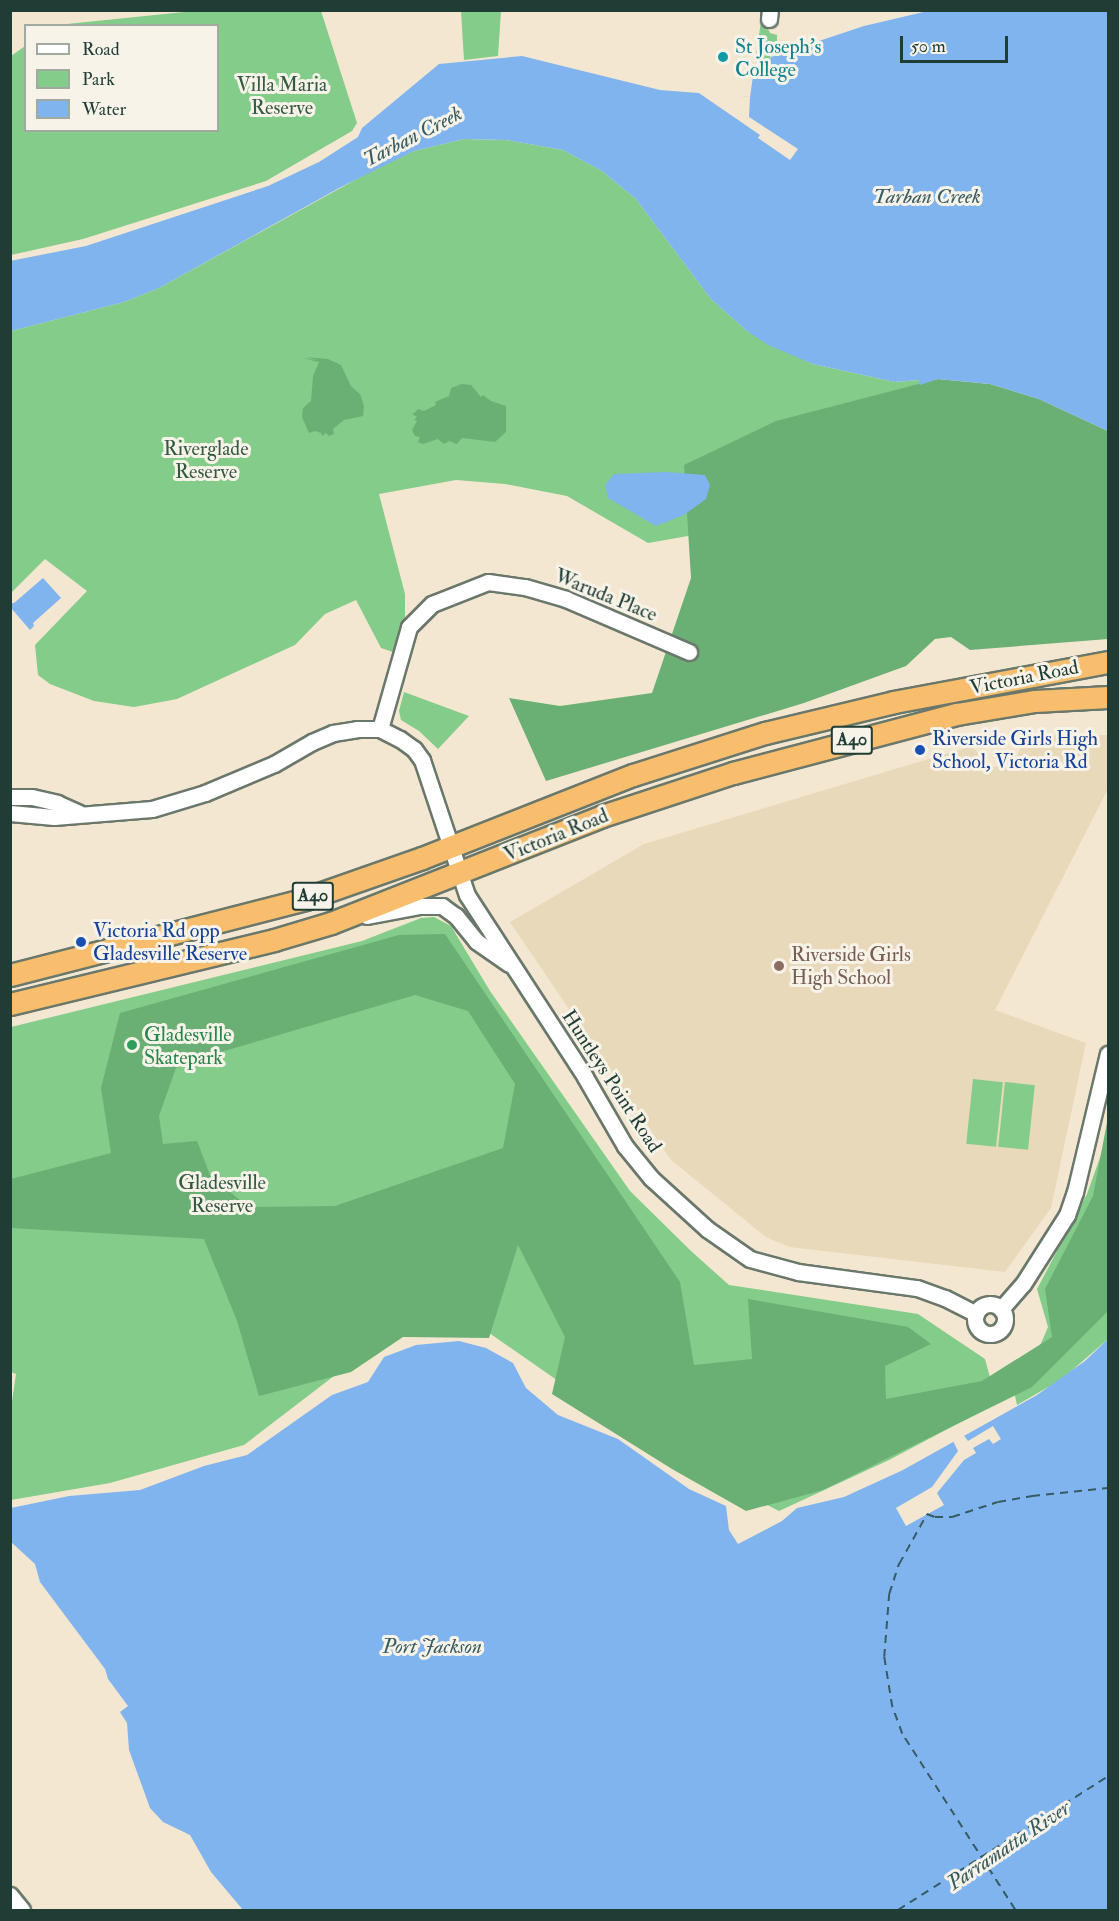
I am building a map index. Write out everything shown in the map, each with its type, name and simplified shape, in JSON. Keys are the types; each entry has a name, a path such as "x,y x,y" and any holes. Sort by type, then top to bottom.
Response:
{"highway":[{"name":"Victoria Road","path":"10,975 304,899 450,847 633,776 809,721 1013,678 1108,662"},
{"name":"Victoria Road","path":"10,1004 274,940 331,923 669,793 805,753 957,714 1035,701 1108,697"}],"street":[{"name":"Waruda Place","path":"380,729 409,627 432,604 488,582 525,587 566,599 689,652"},
{"path":"10,813 54,817 79,813 111,814 158,807 229,783 274,764 333,733 357,729 380,729"},
{"name":"Huntleys Point Road","path":"380,729 414,749 422,760 467,895 637,1162 675,1202 728,1246 750,1259 782,1269 917,1288 945,1298 976,1314"},
{"path":"10,796 49,801 79,813"},
{"path":"331,923 420,906 442,906 456,916 476,941 516,969"},
{"path":"1001,1309 1023,1284 1067,1215 1075,1192 1108,1054"},
{"path":"990,1304 1001,1309 1005,1316 1004,1324 993,1333 979,1329 976,1314 982,1307 990,1304"},
{"path":"10,1895 18,1909"}],"shaded area":[{"name":"Riverside Girls High School","path":"1026,735 1108,735 1108,789 995,1010 1086,1043 1051,1208 1005,1272 789,1247 766,1237 671,1160 510,922 644,844 972,746 989,766 1012,768"}],"green space":[{"name":"Villa Maria Reserve","path":"194,11 321,11 357,123 352,131 266,181 83,239 11,255 11,56 24,47 24,132 219,132 219,24 67,24"},
{"path":"461,11 501,11 498,56 464,60"},
{"path":"762,15 770,33 777,35 777,41 771,44 770,64 755,61"},
{"name":"Riverglade Reserve","path":"464,139 506,140 563,150 602,171 636,199 711,299 747,331 813,364 895,382 920,380 920,391 745,526 648,543 567,496 505,484 456,480 379,494 405,594 405,625 396,653 381,648 356,600 325,614 295,645 177,699 134,707 94,701 50,684 38,675 35,645 87,591 45,559 11,593 11,331 124,302 159,288 384,164 414,151"},
{"path":"306,357 328,359 341,365 351,386 360,394 364,406 363,416 344,420 333,429 334,434 329,436 326,433 322,436 321,433 315,431 309,433 302,417 303,408 311,401 313,376 319,362 302,358 318,360"},
{"path":"938,379 990,384 1039,399 1108,431 1108,639 970,650 951,637 935,639 906,666 804,703 546,781 509,698 560,706 652,693 691,578 684,465 776,421"},
{"path":"462,384 471,385 481,397 483,395 491,401 506,406 506,432 495,442 462,438 457,444 449,441 444,444 438,439 423,444 418,442 420,437 415,436 412,430 417,417 412,414 418,409 424,411 436,405 435,402 449,396 451,388"},
{"path":"404,692 469,716 438,749 419,731 401,720 399,711"},
{"name":"Gladesville Reserve","path":"434,917 451,926 490,991 630,1191 729,1285 918,1314 985,1359 997,1403 889,1460 779,1511 650,1445 462,1314 394,1330 244,1445 110,1483 11,1500 11,1408 16,1374 11,1372 11,1027 362,941 421,918"},
{"path":"445,934 680,1282 694,1365 752,1359 748,1299 908,1327 931,1344 885,1366 886,1399 982,1381 1052,1337 1045,1289 1093,1196 1108,1117 1108,1311 1032,1387 823,1490 746,1511 672,1469 552,1394 565,1337 518,1245 489,1338 403,1337 351,1372 259,1396 237,1321 204,1239 11,1228 11,1179 111,1153 101,1088 120,1013 399,935","holes":["415,995 468,1011 515,1084 503,1148 335,1206 248,1207 210,1175 197,1141 163,1144 159,1116 176,1068 214,1054"]},
{"path":"973,1079 1003,1082 996,1147 966,1144"},
{"path":"1005,1082 1035,1085 1028,1150 998,1147"},
{"path":"1108,1135 1108,1339 1062,1379 1017,1405 1009,1368 1036,1355 1048,1327 1037,1289 1087,1194"}],"water":[{"name":"Tarban Creek","path":"928,11 1108,11 1108,431 1039,399 990,384 938,379 920,385 919,380 895,382 813,364 768,345 747,331 711,299 636,199 602,171 563,150 506,140 464,139 414,151 341,187 159,288 124,302 11,331 10,261 86,246 268,186 319,162 358,137 362,128 439,64 522,56 660,90 750,97 754,69 768,65 771,57 864,26"},
{"path":"666,472 705,475 710,485 706,499 684,515 656,526 608,498 605,485 614,474"},
{"path":"43,578 61,598 33,623 34,626 30,630 11,608 11,603 14,603"},
{"name":"Port Jackson","path":"1108,1339 1108,1910 243,1910 211,1872 190,1835 163,1822 150,1808 129,1750 127,1723 120,1712 128,1706 108,1679 105,1669 40,1582 35,1564 11,1542 11,1508 69,1496 140,1490 204,1466 247,1455 332,1395 368,1382 384,1357 416,1345 459,1341 486,1348 513,1363 526,1388 558,1415 618,1439 689,1489 726,1506 729,1530 738,1544 782,1521 797,1508 844,1497 903,1470 1037,1395 1085,1361"}],"pier":[{"path":"696,91 750,97 749,117 798,149 790,160 758,138 760,135"},
{"path":"993,1426 1001,1439 993,1444 989,1439 973,1448 976,1453 964,1460 937,1493 944,1505 906,1526 896,1508 932,1487 958,1451 952,1439 962,1433 968,1441"}],"ferry route":[{"path":"1015,1910 902,1734 892,1707 884,1657 889,1594 899,1564 927,1514 935,1517 952,1517 998,1502 1108,1488"},
{"path":"898,1910 1108,1776"}],"place":[{"name":"St Joseph's College","path":"723,57"},
{"name":"Riverside Girls High School, Victoria Rd","path":"920,750"},
{"name":"Victoria Rd opp Gladesville Reserve","path":"81,942"},
{"name":"Riverside Girls High School","path":"779,966"},
{"name":"Gladesville Skatepark","path":"132,1045"}],"water label":[{"name":"Parramatta River","path":"1009,1846"}]}
